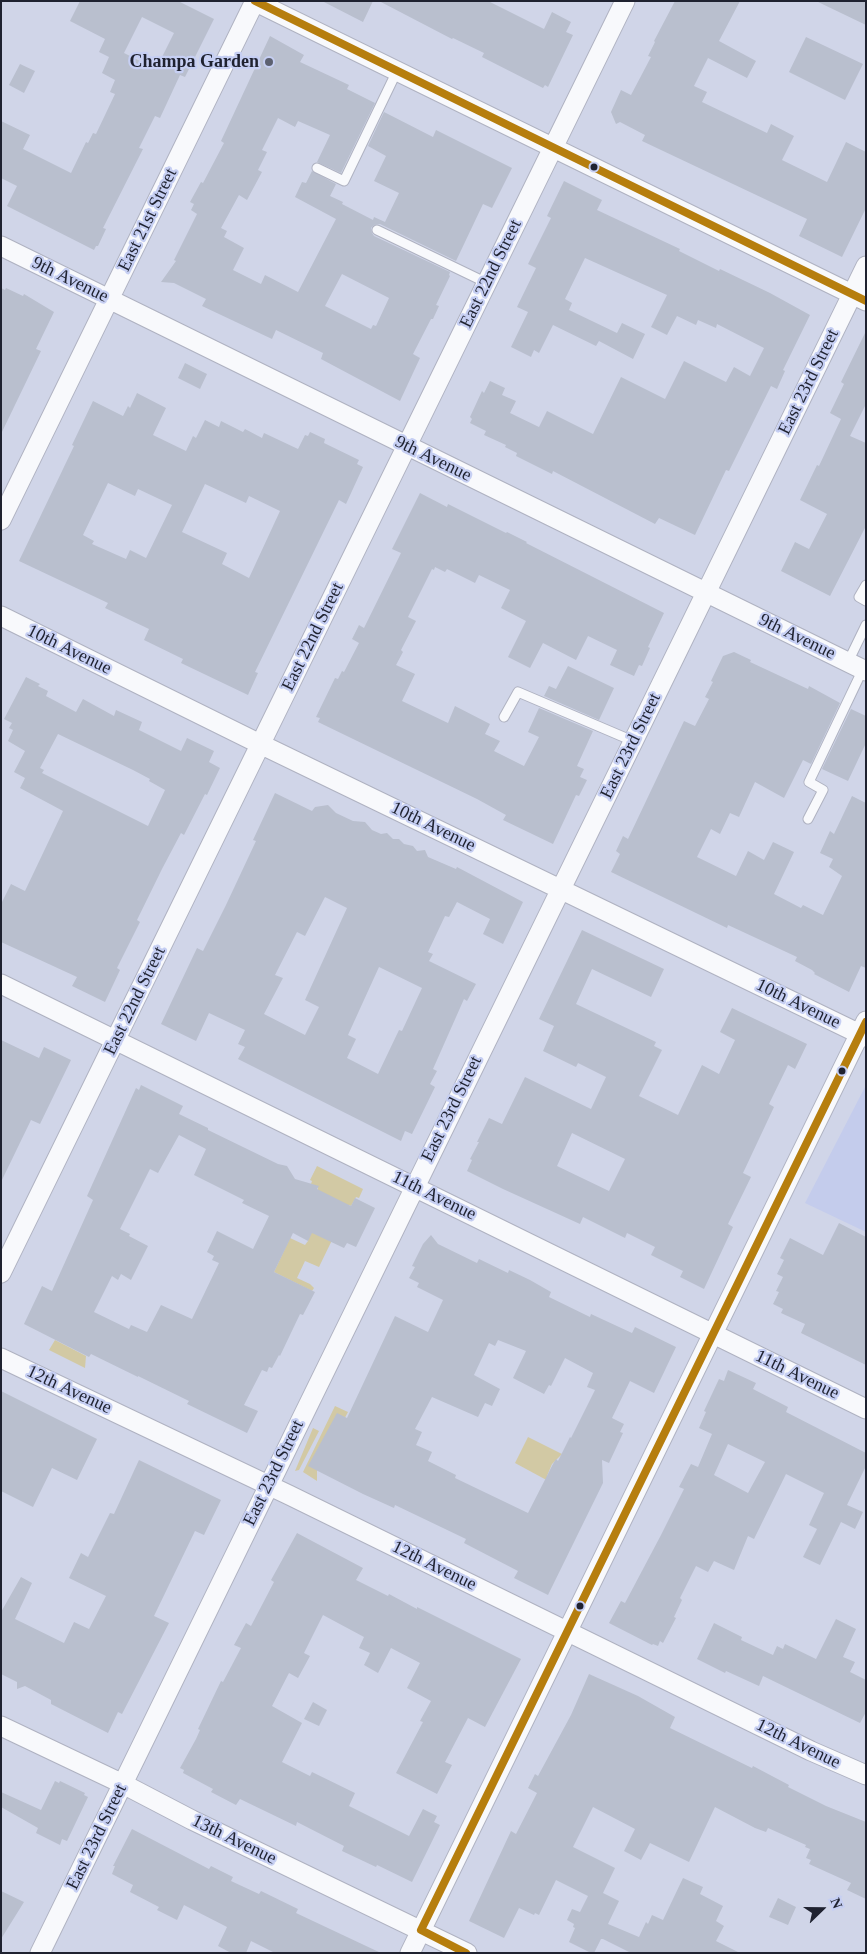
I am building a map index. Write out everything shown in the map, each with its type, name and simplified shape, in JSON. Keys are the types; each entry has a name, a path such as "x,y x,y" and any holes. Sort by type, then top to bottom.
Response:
{"street":[{"path":"255,1 859,297"},
{"name":"East 21st Street","path":"1,520 255,1"},
{"name":"East 22nd Street","path":"1,1273 625,1"},
{"name":"9th Avenue","path":"1,246 859,667"},
{"name":"East 23rd Street","path":"40,1953 706,592 859,297 866,266"},
{"name":"10th Avenue","path":"1,616 260,744 864,1030"},
{"name":"11th Avenue","path":"1,984 866,1409"},
{"path":"410,1953 566,1631 864,1030"},
{"name":"12th Avenue","path":"1,1358 268,1485 811,1751 866,1775"},
{"name":"13th Avenue","path":"1,1726 467,1953"}],"lane":[{"path":"317,168 344,181 396,71"},
{"path":"377,230 486,283"},
{"path":"866,585 859,597 866,601"},
{"path":"808,819 823,790 809,782 859,667 866,625"},
{"path":"504,717 518,692 633,741"}],"shaded area":[{"path":"866,1085 866,1232 805,1203"},
{"path":"317,1166 363,1189 359,1198 356,1197 351,1206 349,1205 319,1267 305,1261 297,1278 310,1284 314,1288 312,1291 274,1272 290,1238 305,1245 308,1241 318,1187 311,1184 312,1181 310,1180"},
{"path":"55,1340 86,1356 85,1368 49,1350"},
{"path":"335,1406 348,1412 317,1470 317,1481 303,1472"},
{"path":"313,1428 319,1431 299,1470 295,1471"},
{"path":"528,1437 562,1454 552,1464 547,1476 552,1483 515,1463"}],"building":[{"path":"80,1 178,1 214,19 185,77 180,75 160,118 155,116 139,148 143,149 103,228 106,229 98,246 94,250 7,206 17,186 1,178 1,121 30,135 23,149 71,173 86,142 88,143 93,133 96,134 115,94 110,92 115,80 102,73 109,57 99,52 105,39 70,21","holes":["142,17 174,33 156,69 124,53"]},
{"path":"322,1 373,1 363,22"},
{"path":"379,1 488,1 544,29 552,12 571,22 566,32 573,35 548,87 545,85 543,88 482,57 484,53 452,39"},
{"path":"675,1 740,1 719,41 756,61 747,78 708,58 694,86 707,92 702,102 767,133 771,124 794,136 782,160 827,182 846,142 866,152 866,208 842,257 799,236 807,219 642,141 645,135 620,122 616,124 611,112 621,90 631,95 651,57 648,56 654,41"},
{"path":"816,1 866,1 866,25"},
{"path":"270,36 304,55 300,62 349,85 347,89 375,103 341,173 317,162 330,135 298,121 295,127 278,118 262,150 267,152 258,170 262,172 247,200 239,195 221,228 227,231 224,237 244,248 233,270 261,284 265,275 298,292 336,219 295,197 302,182 306,183 312,171 336,184 330,196 373,220 374,217 385,222 399,193 374,181 386,156 368,146 384,112 433,137 436,130 512,168 492,208 483,204 456,261 380,224 374,225 371,228 374,236 450,272 450,276 436,305 439,306 413,354 420,358 400,401 321,359 323,353 276,330 272,339 202,306 206,299 174,283 161,282 176,261 174,260 197,214 191,210 194,204 190,202 201,182 203,183 224,143 221,141","holes":["342,274 389,298 376,326 373,325 371,329 325,306"]},
{"path":"806,37 863,64 845,100 789,72"},
{"path":"20,64 35,71 24,93 9,85"},
{"path":"564,181 602,200 597,210 680,249 679,251 719,271 720,269 770,293 810,315 783,370 785,371 777,389 771,386 729,471 726,470 695,535 659,518 655,524 553,471 552,474 516,456 517,453 505,447 506,445 484,435 486,431 470,423 472,419 470,417 482,391 484,393 490,381 505,388 502,395 516,401 510,413 539,427 547,411 593,434 621,377 665,399 684,361 726,382 734,367 750,376 764,348 717,324 716,328 698,320 696,325 677,316 667,335 651,327 667,295 585,258 565,299 572,303 569,310 617,333 622,323 645,334 633,359 599,341 596,346 553,325 539,353 534,350 531,357 511,347 528,312 517,307 536,268 528,264 551,218 547,216"},
{"path":"1,288 5,290 6,288 23,296 24,294 54,312 36,349 41,351 1,434"},
{"path":"866,331 866,404 850,436 866,443 866,526 830,596 781,571 795,542 809,549 827,514 800,500 817,465 819,466 841,419 830,413 844,384 841,382"},
{"path":"185,363 207,374 200,389 178,378"},
{"path":"137,393 166,408 153,435 186,451 193,436 196,438 205,420 219,427 221,421 243,432 245,429 262,438 264,433 298,449 305,435 308,436 310,432 325,439 324,443 359,460 357,464 363,467 346,504 339,500 255,672 258,673 248,695 181,663 183,659 144,640 149,629 105,608 108,603 19,561 74,446 72,445 93,401 123,416 128,406 130,408","holes":["108,483 135,496 138,489 172,505 146,558 130,550 126,559 92,544 94,541 83,535","205,484 246,503 249,496 280,511 249,578 222,564 227,553 182,532"]},
{"path":"420,493 447,507 448,504 507,532 664,613 648,647 650,648 642,666 639,665 634,676 610,665 617,650 588,636 576,660 543,643 530,668 508,657 526,621 501,608 510,590 479,575 475,583 447,569 445,572 435,567 434,570 432,569 408,617 416,621 401,650 403,652 396,665 415,674 402,701 448,723 455,706 490,724 485,734 500,741 494,751 524,766 539,737 528,732 539,708 593,731 577,766 584,769 580,777 587,780 579,796 576,795 553,844 503,820 506,815 477,799 318,722 320,718 316,717 335,678 338,679 342,671 344,672 359,643 352,639 359,625 364,628 401,553 392,549"},
{"path":"734,652 751,660 750,662 808,689 809,686 840,703 811,764 803,760 784,798 755,782 739,817 730,813 720,834 711,829 697,857 736,876 748,851 764,860 773,842 794,852 774,894 801,908 803,905 823,915 842,876 829,867 833,859 820,853 830,831 834,834 852,796 866,803 866,968 861,966 849,992 814,974 812,970 795,961 797,957 728,925 727,928 611,872 620,854 616,851 623,836 628,839 684,721 695,726 709,699 705,697 723,656"},
{"path":"568,666 614,688 599,720 544,696 549,686 556,689"},
{"path":"26,677 40,684 38,686 48,691 46,696 76,712 83,699 114,716 116,710 142,722 139,730 181,751 187,738 214,751 209,762 220,768 207,795 205,794 184,835 181,833 162,869 137,920 140,922 117,968 120,970 105,1002 72,986 77,977 1,942 1,904 11,884 25,891 63,811 20,788 25,778 14,772 25,751 8,741 13,730 9,728 12,723 4,719","holes":["58,734 133,770 165,790 148,826 42,773 44,770 40,768"]},
{"path":"851,709 866,716 866,743 848,781 822,769"},
{"path":"275,793 312,811 315,807 328,805 336,813 353,821 365,822 372,830 381,834 387,833 393,839 399,839 404,844 413,846 417,851 425,850 428,857 456,869 457,867 523,902 503,944 483,934 490,919 457,902 449,917 445,916 428,952 433,954 429,961 476,984 467,1001 464,999 433,1069 437,1071 430,1084 435,1087 412,1134 405,1131 401,1141 238,1059 245,1047 238,1044 245,1030 209,1013 196,1041 161,1024 197,948 203,951 226,905 256,841 253,840","holes":["325,897 347,908 305,1000 319,1007 305,1035 264,1014 283,978 275,975 297,932 305,936","379,967 422,988 402,1031 399,1030 378,1074 347,1058 356,1039 348,1035"]},
{"path":"582,930 664,969 651,997 592,969 576,1004 656,1042 654,1046 662,1050 639,1096 678,1115 702,1065 719,1074 735,1040 720,1032 732,1008 807,1044 795,1069 788,1065 769,1104 774,1107 743,1173 751,1177 728,1224 733,1227 704,1289 680,1277 683,1271 651,1255 655,1247 627,1233 625,1238 583,1217 580,1224 467,1171 472,1160 470,1159 479,1142 477,1142 489,1118 502,1124 525,1077 591,1109 606,1077 578,1063 576,1067 543,1051 554,1026 539,1019","holes":["572,1133 625,1159 609,1191 557,1166"]},
{"path":"1,1040 39,1058 44,1047 71,1060 40,1124 31,1120 1,1182"},
{"path":"141,1085 183,1106 179,1114 278,1164 287,1166 295,1179 319,1186 317,1189 351,1206 355,1198 375,1208 356,1247 347,1243 344,1248 312,1233 308,1241 293,1233 274,1272 315,1292 303,1315 300,1314 280,1356 272,1368 269,1367 267,1372 262,1370 244,1405 258,1411 247,1433 187,1404 189,1401 138,1376 91,1354 89,1357 24,1324 42,1286 52,1291 93,1200 87,1196 136,1088 139,1090","holes":["179,1135 206,1149 194,1175 244,1200 242,1203 269,1216 253,1249 217,1231 207,1252 214,1256 212,1260 219,1263 192,1319 161,1305 147,1332 131,1325 129,1329 94,1312 112,1276 118,1280 121,1274 131,1280 148,1246 120,1229 150,1169 158,1173"]},
{"path":"839,1223 866,1237 866,1365 801,1333 805,1324 781,1313 783,1309 773,1304 779,1292 776,1291 783,1277 777,1274 784,1260 780,1258 790,1238 823,1255"},
{"path":"431,1235 438,1244 477,1263 479,1259 508,1273 509,1270 530,1280 551,1292 549,1297 590,1317 591,1314 632,1333 635,1327 676,1347 654,1393 630,1381 612,1418 624,1424 620,1432 623,1433 609,1463 602,1460 603,1483 548,1595 514,1578 518,1571 464,1543 466,1539 395,1505 394,1508 363,1494 308,1466 337,1413 347,1418 395,1316 428,1332 443,1300 417,1287 419,1283 409,1278 415,1267 412,1266 423,1244","holes":["498,1340 526,1351 513,1378 544,1394 549,1385 551,1386 565,1358 593,1373 587,1387 595,1390 571,1438 558,1461 556,1459 553,1464 528,1513 455,1478 456,1475 428,1461 432,1452 416,1445 422,1432 415,1429 432,1397 478,1417 485,1403 492,1406 500,1389 474,1375 489,1343 495,1346"]},
{"path":"728,1370 756,1383 753,1389 788,1407 786,1412 866,1453 866,1466 847,1505 863,1512 855,1529 841,1522 820,1565 803,1557 817,1529 809,1525 824,1493 786,1474 754,1539 748,1536 734,1570 714,1561 708,1572 696,1566 680,1598 682,1600 674,1617 676,1618 663,1643 660,1641 658,1646 652,1645 609,1623 621,1601 625,1603 661,1535 684,1489 679,1487 691,1464 698,1467 712,1434 699,1428 706,1412 704,1411 719,1379 724,1381","holes":["728,1444 765,1462 748,1493 714,1475"]},
{"path":"1,1391 97,1439 77,1480 52,1468 33,1507 1,1491"},
{"path":"139,1460 221,1500 204,1535 195,1531 154,1616 169,1623 122,1714 118,1712 108,1733 51,1704 51,1700 25,1686 17,1689 17,1682 1,1674 1,1612 21,1577 32,1583 15,1619 64,1643 74,1622 89,1629 106,1596 69,1578 81,1553 88,1557 110,1513 114,1514"},
{"path":"297,1533 363,1568 356,1580 388,1596 389,1594 417,1609 417,1607 521,1659 485,1727 468,1718 445,1762 452,1765 437,1794 396,1773 423,1722 420,1721 431,1701 407,1688 420,1663 391,1648 378,1673 364,1665 370,1653 359,1648 364,1637 323,1615 304,1653 310,1656 298,1678 289,1673 272,1706 302,1723 282,1762 310,1776 312,1772 355,1793 349,1806 409,1836 423,1809 437,1816 434,1822 440,1825 412,1882 342,1851 344,1846 297,1822 296,1826 240,1799 236,1805 211,1792 213,1789 183,1773 184,1770 180,1768 196,1739 200,1730 198,1729 221,1681 223,1682 241,1648 234,1645 246,1623 251,1626 274,1582 271,1580"},
{"path":"836,1619 856,1629 843,1657 855,1662 850,1672 866,1680 866,1712 860,1723 763,1676 759,1686 726,1671 725,1673 697,1659 714,1623 742,1637 741,1640 773,1655 777,1646 783,1649 785,1644 816,1659"},
{"path":"589,1674 638,1696 675,1717 670,1728 752,1768 753,1766 789,1785 788,1787 826,1806 866,1822 866,1899 847,1890 851,1883 809,1864 811,1860 806,1858 810,1849 805,1847 806,1845 768,1828 766,1832 755,1828 715,1807 689,1862 650,1843 641,1860 624,1851 635,1829 593,1807 573,1847 615,1868 603,1893 619,1901 608,1924 639,1937 646,1922 648,1924 652,1915 663,1920 683,1878 703,1887 700,1894 723,1906 716,1921 724,1926 716,1941 740,1953 631,1953 601,1939 594,1953 591,1953 569,1942 575,1928 573,1927 574,1924 567,1920 572,1909 580,1912 588,1896 556,1880 539,1915 535,1913 534,1915 519,1908 504,1938 469,1921 511,1831 516,1834 537,1793 528,1788 535,1774 538,1776 571,1715"},
{"path":"313,1702 327,1710 319,1726 304,1719"},
{"path":"55,1781 59,1783 60,1781 85,1793 84,1795 88,1797 67,1841 62,1839 60,1845 36,1833 38,1828 1,1807 1,1792 41,1810"},
{"path":"132,1829 209,1869 211,1866 233,1877 231,1881 259,1894 261,1891 298,1909 296,1913 381,1953 275,1953 251,1941 246,1953 231,1953 218,1946 227,1927 184,1905 177,1920 157,1910 159,1907 130,1892 133,1885 112,1874 115,1866 113,1866"},
{"path":"1,1891 24,1902 1,1939"},
{"path":"778,1898 796,1907 788,1925 769,1917"}],"transit line":[{"path":"255,1 866,301"},
{"path":"421,1930 866,1022"},
{"path":"421,1930 466,1953"}],"place":[{"name":"Champa Garden","path":"269,62"}]}
